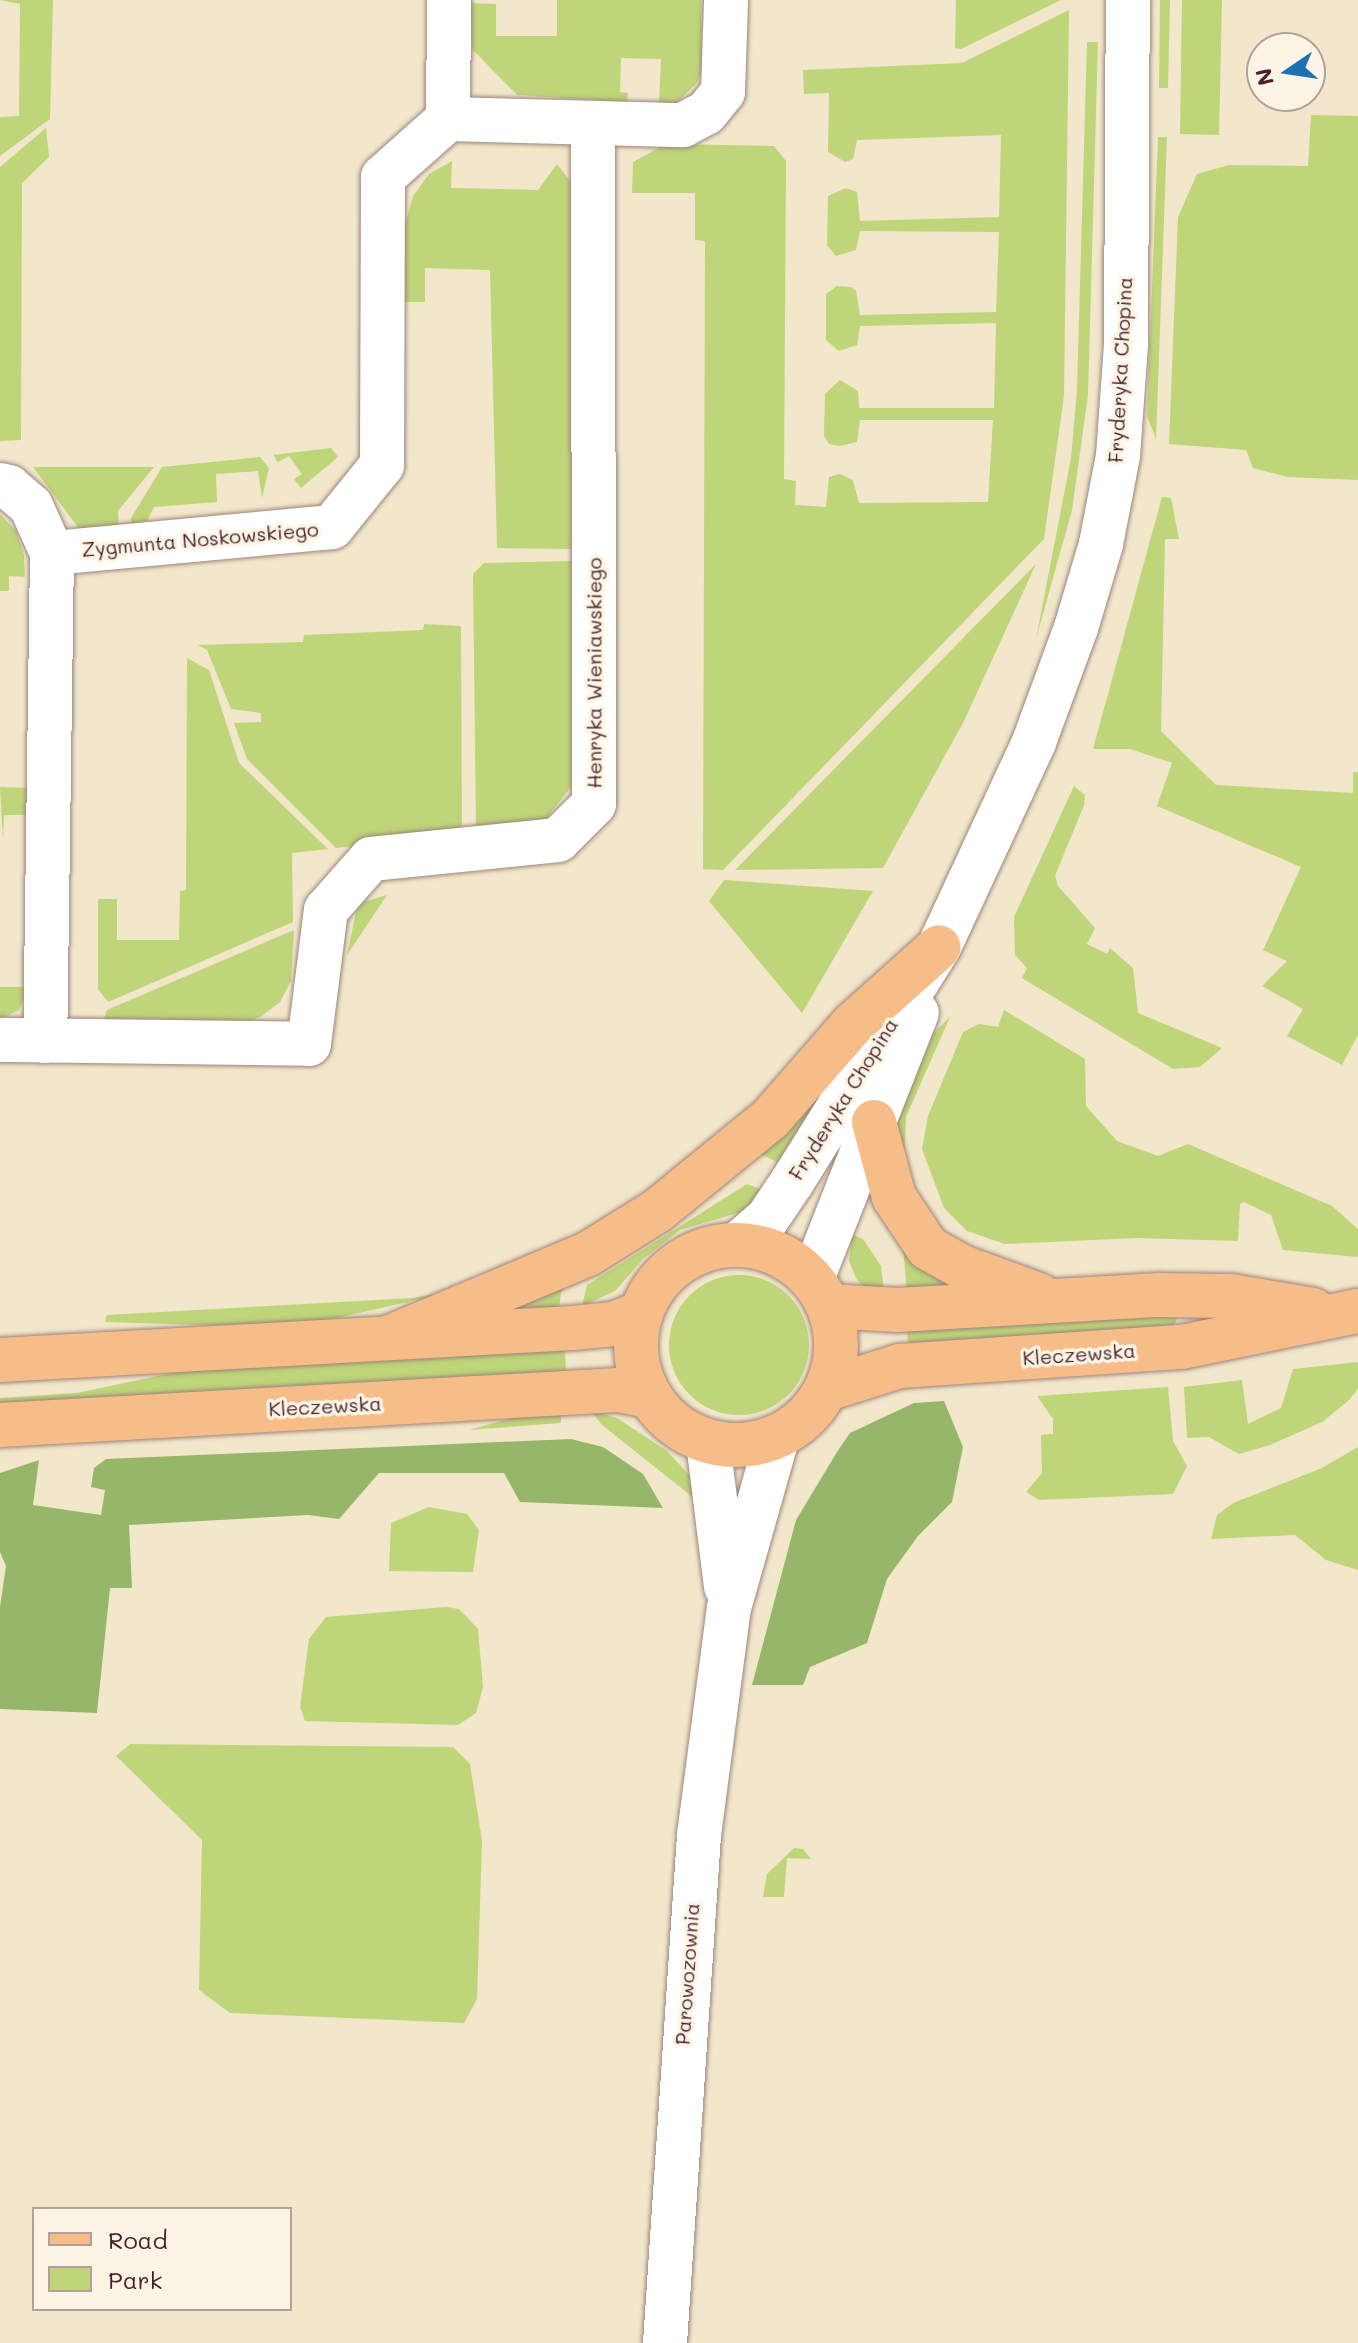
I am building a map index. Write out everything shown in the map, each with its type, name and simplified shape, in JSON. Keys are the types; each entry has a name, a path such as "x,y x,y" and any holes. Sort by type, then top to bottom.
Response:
{"main road":[{"path":"388,1338 588,1254 657,1211 734,1153 812,1075 853,1024 939,947"},
{"path":"874,1122 894,1197 928,1248 962,1267 1053,1300"},
{"path":"738,1244 784,1256 821,1292 836,1362 827,1389 806,1418 777,1438 731,1446 708,1442 685,1432 649,1396 638,1369 635,1341 641,1313 652,1290 679,1263 713,1247 738,1244"},
{"name":"Kleczewska","path":"821,1292 897,1310 1053,1300 1231,1296 1345,1312"},
{"name":"Kleczewska","path":"827,1389 862,1374 900,1366 1182,1347 1345,1312"},
{"path":"0,1360 573,1328 614,1324 641,1313"},
{"name":"Kleczewska","path":"0,1425 591,1391 649,1396"}],"street":[{"path":"449,0 448,119 593,125 683,125 706,113 727,77 726,0"},
{"name":"Fryderyka Chopina","path":"821,1292 874,1122 901,1060 939,947 1034,742 1101,544 1118,456 1126,345 1128,0"},
{"name":"Zygmunta Noskowskiego","path":"45,1041 52,553 332,527 382,465 383,177 448,119"},
{"name":"Henryka Wieniawskiego","path":"45,1041 309,1044 326,910 371,859 558,840 594,804 593,125"},
{"path":"0,485 9,487 31,506 52,553"},
{"name":"Fryderyka Chopina","path":"738,1244 767,1219 939,947"},
{"path":"0,1040 45,1041"},
{"name":"Parowozownia","path":"665,2343 690,1915 729,1608 777,1438"},
{"name":"Parowozownia","path":"708,1442 729,1608"}],"green space":[{"path":"0,0 53,0 50,119 0,156 0,117 19,116 20,4"},
{"path":"557,0 701,0 702,71 697,83 675,104 659,104 661,59 621,58 620,92 628,93 627,102 517,95 472,49 471,3 496,4 496,36 557,36"},
{"path":"956,0 1061,0 961,49 955,48"},
{"path":"1160,0 1170,0 1168,88 1159,88"},
{"path":"1182,0 1222,0 1219,135 1180,134"},
{"path":"1069,10 1064,396 1044,539 723,870 703,869 705,241 695,240 695,193 632,193 633,162 666,144 774,146 786,161 784,479 796,481 795,505 826,507 829,477 840,474 853,480 859,503 988,502 993,420 860,420 857,442 840,446 829,444 824,436 825,394 840,380 858,391 859,408 994,408 996,323 860,326 857,345 839,351 826,340 826,294 837,286 851,287 856,291 860,315 996,312 999,232 860,231 856,250 836,256 827,245 828,196 846,188 857,192 860,221 999,217 1001,135 857,140 853,159 845,162 828,152 829,93 804,94 803,70 962,63"},
{"path":"1087,42 1098,42 1088,395 1072,510 1036,639 1071,458 1077,389"},
{"path":"1311,115 1358,116 1358,480 1288,477 1253,468 1246,450 1169,444 1178,217 1197,174 1229,165 1308,166"},
{"path":"46,128 49,157 22,183 21,440 0,441 0,167"},
{"path":"1158,137 1167,137 1156,439 1147,416"},
{"path":"452,161 451,188 538,190 557,164 573,185 571,549 497,548 490,270 425,268 425,302 402,302 403,232 413,196 429,174"},
{"path":"331,448 338,457 301,488 294,479 302,474 289,456 278,462 273,455"},
{"path":"260,457 269,468 262,498 258,471 216,474 217,502 154,507 144,527 133,532 131,518 162,467"},
{"path":"33,467 154,467 118,511 119,532 83,534"},
{"path":"1162,497 1171,498 1179,539 1165,539 1161,731 1216,785 1353,793 1353,772 1358,772 1358,1035 1342,1065 1287,1036 1303,1009 1262,986 1287,961 1263,950 1301,867 1157,806 1172,763 1130,749 1093,749"},
{"path":"0,514 16,531 24,555 25,577 9,576 9,591 0,591"},
{"path":"572,561 572,786 543,822 476,828 473,574 484,563"},
{"path":"1036,564 964,721 883,868 735,870"},
{"path":"424,624 461,626 462,834 336,848 247,759 234,723 261,722 261,713 231,709 207,650 198,645 303,642 304,635 423,630"},
{"path":"187,658 209,670 239,763 328,849 292,853 293,922 108,1002 98,989 98,899 117,899 117,940 179,940 180,891 186,890"},
{"path":"1074,786 1085,795 1084,805 1055,876 1058,886 1095,928 1087,944 1107,954 1110,948 1133,968 1138,1013 1222,1048 1200,1067 1173,1069 1022,978 1027,968 1015,955 1014,917"},
{"path":"0,787 34,788 33,815 4,815 3,840"},
{"path":"724,880 873,891 802,1013 709,901"},
{"path":"387,895 347,955 356,912 364,902"},
{"path":"294,930 291,981 280,1002 262,1016 247,1022 103,1022 107,1010"},
{"path":"0,987 28,987 19,1010 0,1019"},
{"path":"1004,1010 1085,1059 1086,1106 1117,1141 1158,1156 1188,1144 1332,1206 1358,1229 1358,1257 1283,1250 1271,1215 1244,1202 1240,1204 1238,1241 1137,1238 1005,1244 967,1231 944,1208 922,1149 928,1116 963,1032 979,1024 998,1027"},
{"path":"950,1017 906,1117 904,1163 894,1140 898,1116 931,1035"},
{"path":"835,1077 783,1165 754,1151"},
{"path":"747,1184 765,1191 741,1212 680,1230 643,1259 615,1291 582,1306 587,1285"},
{"path":"852,1234 863,1239 881,1266 884,1292 865,1289 856,1278 849,1261"},
{"path":"903,1248 959,1287 907,1291"},
{"path":"739,1275 766,1281 788,1296 803,1318 809,1345 803,1372 788,1394 766,1409 739,1415 712,1409 690,1394 675,1372 669,1345 675,1318 690,1296 712,1281"},
{"path":"569,1283 561,1292 559,1309 508,1311"},
{"path":"474,1287 328,1320 234,1326 105,1322 107,1315 412,1298"},
{"path":"1177,1318 1174,1327 908,1343 907,1330"},
{"path":"565,1349 566,1371 0,1406 0,1398 77,1393 176,1372"},
{"path":"1358,1362 1358,1389 1322,1422 1270,1445 1239,1454 1209,1437 1187,1438 1184,1387 1242,1380 1248,1424 1281,1408 1293,1369"},
{"path":"1168,1387 1173,1441 1187,1466 1173,1494 1039,1500 1026,1492 1042,1473 1041,1435 1053,1434 1053,1419 1037,1396"},
{"path":"944,1401 963,1447 952,1502 918,1536 887,1579 867,1643 810,1667 803,1685 752,1685 796,1520 837,1452 850,1433 914,1403"},
{"path":"590,1410 617,1418 667,1451 690,1476 699,1502 602,1425"},
{"path":"561,1412 561,1423 469,1430 519,1416"},
{"path":"571,1439 603,1447 643,1474 663,1508 520,1502 504,1473 379,1473 339,1519 308,1515 129,1525 132,1588 110,1588 97,1713 0,1709 0,1607 6,1566 0,1552 0,1473 39,1460 33,1505 101,1515 105,1490 91,1487 94,1468 106,1459"},
{"path":"1358,1447 1358,1570 1326,1560 1295,1535 1211,1539 1217,1515 1233,1503 1322,1468"},
{"path":"429,1507 467,1514 479,1530 473,1572 389,1571 391,1523"},
{"path":"446,1607 459,1609 478,1629 483,1687 476,1713 458,1725 305,1721 300,1707 309,1639 326,1617"},
{"path":"130,1744 453,1747 470,1764 482,1841 477,1999 464,2023 230,2013 199,1990 202,1840 116,1756"},
{"path":"794,1848 803,1849 811,1859 787,1858 784,1897 763,1897 767,1874"}]}
